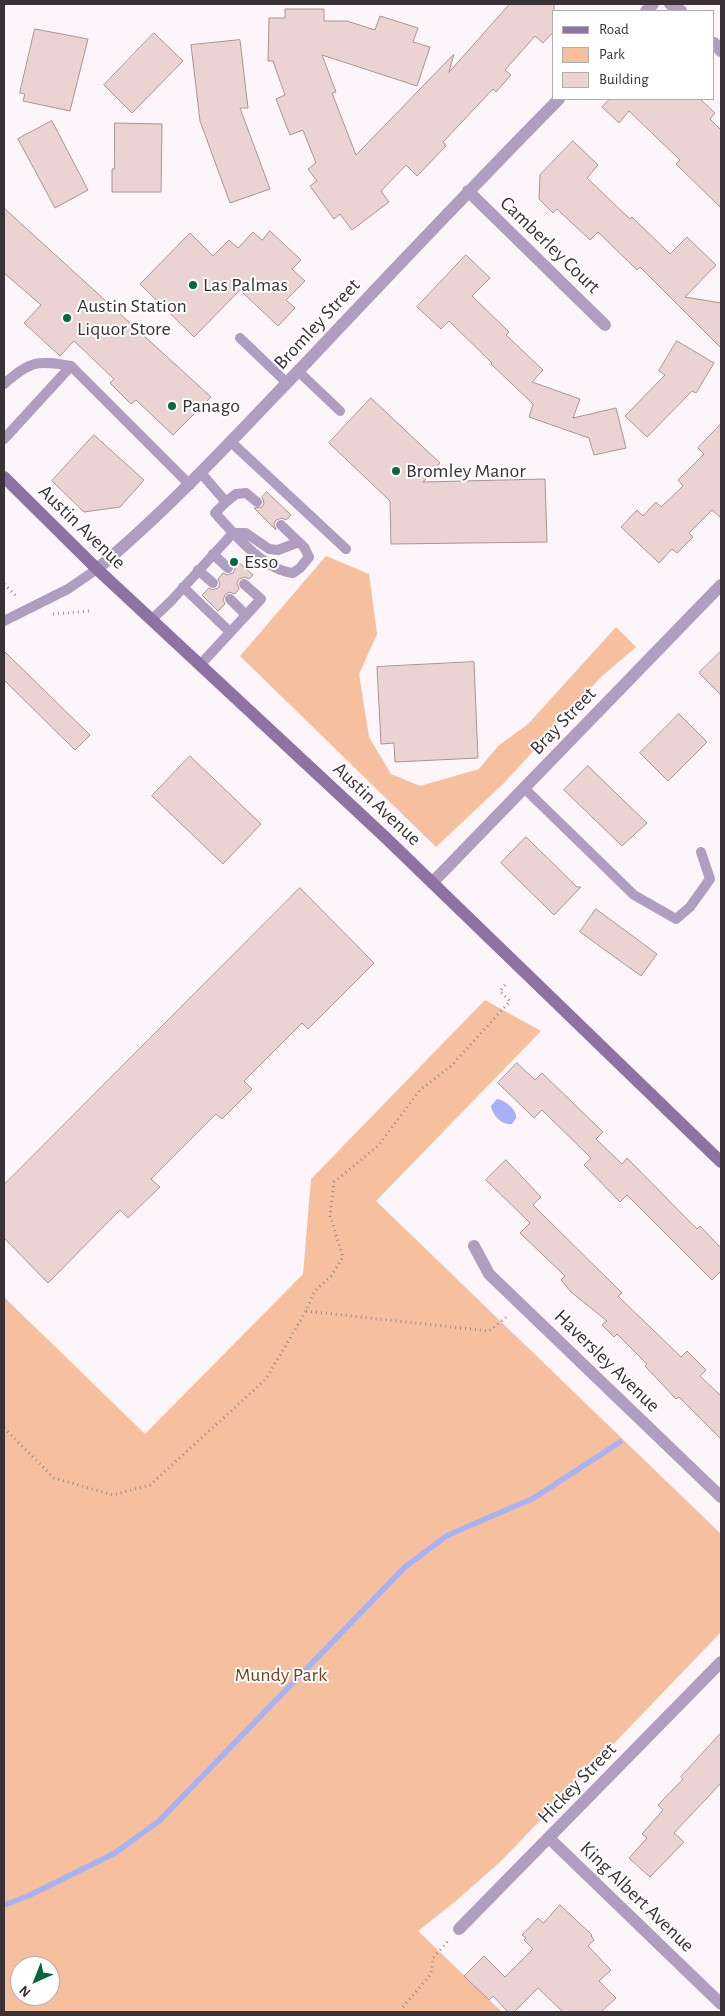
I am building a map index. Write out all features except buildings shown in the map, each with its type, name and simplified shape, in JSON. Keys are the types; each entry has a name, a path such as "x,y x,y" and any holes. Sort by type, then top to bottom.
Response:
{"main road":[{"name":"Austin Avenue","path":"4,477 97,569 432,883 721,1162"}],"street":[{"name":"Bromley Street","path":"97,569 125,546 190,485 468,191 558,100"},
{"name":"Camberley Court","path":"468,191 605,325"},
{"name":"Bray Street","path":"432,883 721,586"},
{"name":"Haversley Avenue","path":"474,1246 489,1274 721,1497"},
{"name":"Hickey Street","path":"459,1929 721,1662"},
{"name":"King Albert Avenue","path":"549,1838 721,2004"}],"lane":[{"path":"240,338 286,383"},
{"path":"4,384 21,369 44,361 71,366 190,485"},
{"path":"4,439 71,366"},
{"path":"298,371 340,411"},
{"path":"231,442 346,549"},
{"path":"201,473 226,502"},
{"path":"257,502 246,493 236,494 216,513 233,533 266,563 284,572 293,573 309,557 299,542 281,525"},
{"path":"152,619 233,533 246,533 269,549 278,550 299,542"},
{"path":"213,554 228,568"},
{"path":"4,621 68,589 97,569"},
{"path":"198,570 214,583"},
{"path":"200,665 261,600 244,584"},
{"path":"183,587 230,632"},
{"path":"230,599 246,615"},
{"path":"524,788 634,895 676,918 690,907 710,879 701,852"}],"path":[{"path":"4,1428 54,1478 113,1495 150,1485 266,1379 306,1311 314,1292 331,1276 343,1257 330,1216 334,1182 378,1146 420,1090 451,1066 510,1001 500,991 505,985"},
{"path":"306,1311 489,1331 522,1306"},
{"path":"403,2012 403,2007 431,1974 433,1958 459,1929"}],"green space":[{"path":"326,556 369,574 377,634 359,674 369,737 391,774 420,786 479,769 498,746 528,724 616,627 636,647 601,677 504,783 436,847 240,656"},
{"name":"Mundy Park","path":"485,1000 541,1031 376,1201 721,1534 721,1632 501,1861 418,1931 502,2012 4,2012 4,1297 145,1434 303,1274 311,1179"}],"water":[{"path":"497,1099 507,1103 515,1112 516,1118 512,1124 502,1122 493,1113 491,1106"}],"waterway":[{"path":"4,1905 28,1896 115,1853 159,1821 405,1567 448,1535 534,1498 620,1442"}],"place":[{"name":"Las Palmas","path":"193,285"},
{"name":"Austin Station Liquor Store","path":"67,318"},
{"name":"Panago","path":"172,406"},
{"name":"Bromley Manor","path":"396,471"},
{"name":"Esso","path":"234,562"}]}
